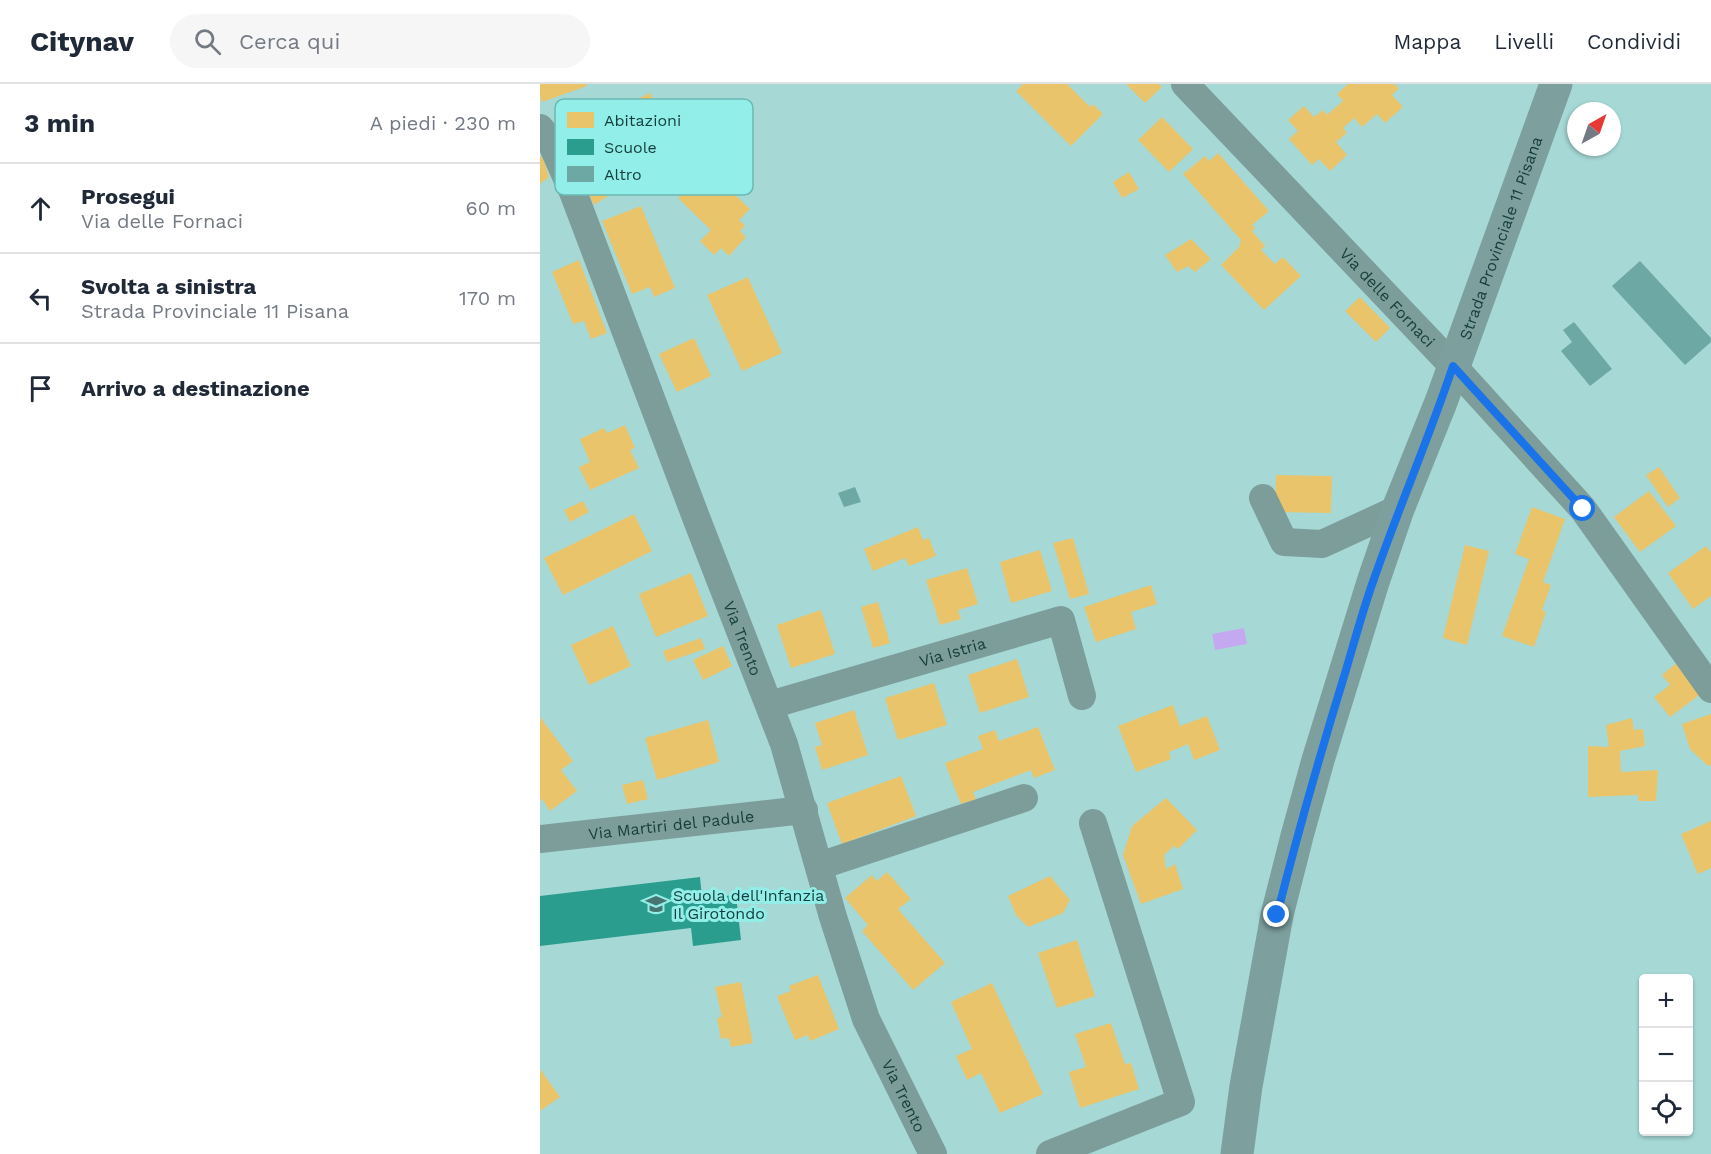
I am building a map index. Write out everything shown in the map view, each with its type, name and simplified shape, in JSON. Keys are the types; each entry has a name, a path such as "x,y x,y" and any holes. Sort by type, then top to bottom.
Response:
{"main road":[{"name":"Strada Provinciale 11 Pisana","path":"1237,1154 1246,1086 1277,915 1318,760 1372,582 1398,509 1441,402 1556,84"}],"street":[{"name":"Via delle Fornaci","path":"1185,84 1453,366 1583,509 1711,689"},
{"name":"Via Trento","path":"540,128 550,140 555,151"},
{"name":"Via Trento","path":"574,195 784,744 833,917 866,1019 933,1154"},
{"path":"1263,498 1284,542 1322,544 1398,509"},
{"name":"Via Istria","path":"770,705 1061,620 1082,696"},
{"path":"819,866 1024,798"},
{"name":"Via Martiri del Padule","path":"540,839 804,810"},
{"path":"1050,1154 1181,1102 1093,823"}],"shaded area":[{"path":"1244,628 1247,644 1215,650 1212,634"}],"building: Abitazioni":[{"path":"540,84 586,84 587,86 542,102"},
{"path":"1023,84 1067,84 1090,107 1093,104 1103,114 1071,146 1016,91"},
{"path":"1126,84 1159,84 1162,87 1145,103"},
{"path":"1348,84 1394,84 1399,88 1392,95 1403,107 1385,123 1377,114 1362,127 1354,118 1343,128 1347,133 1336,142 1347,155 1330,171 1319,159 1312,165 1289,139 1298,131 1288,120 1304,106 1314,117 1323,110 1327,115 1343,101 1337,94"},
{"path":"650,93 653,99 638,99"},
{"path":"1162,117 1193,149 1169,172 1138,140"},
{"path":"1218,153 1269,211 1252,225 1255,228 1252,231 1265,246 1261,250 1275,264 1283,257 1301,276 1264,310 1221,265 1239,247 1241,240 1183,174 1205,156 1209,161"},
{"path":"540,155 549,177 540,184"},
{"path":"1129,172 1139,189 1122,198 1113,182"},
{"path":"589,195 610,195 594,205"},
{"path":"679,195 735,195 750,209 739,220 745,226 740,231 746,237 729,256 721,248 714,255 700,241 711,230 679,199"},
{"path":"641,206 675,288 654,297 650,287 632,294 602,221"},
{"path":"1191,239 1211,259 1195,272 1188,266 1177,272 1165,255"},
{"path":"579,260 607,333 591,339 584,321 573,324 552,272"},
{"path":"748,277 782,353 742,371 707,295"},
{"path":"1360,297 1390,328 1376,342 1345,311"},
{"path":"694,338 711,376 677,392 659,354"},
{"path":"625,425 635,448 630,450 639,468 590,490 579,467 590,462 580,439 604,428 607,433"},
{"path":"1659,467 1680,498 1668,507 1646,475"},
{"path":"1276,475 1332,476 1331,513 1275,512"},
{"path":"1649,491 1676,526 1640,552 1614,517"},
{"path":"583,501 589,512 570,522 564,510"},
{"path":"1532,507 1565,519 1543,582 1551,585 1542,610 1546,612 1534,647 1502,636 1529,559 1515,554"},
{"path":"634,514 652,551 563,595 544,558"},
{"path":"918,527 923,540 929,538 936,556 909,566 905,558 873,571 864,549"},
{"path":"1073,538 1089,594 1070,599 1053,543"},
{"path":"1465,545 1489,551 1467,645 1443,638"},
{"path":"1706,546 1711,552 1711,596 1693,609 1668,573"},
{"path":"1040,550 1052,591 1011,603 1000,562"},
{"path":"967,568 978,604 958,610 961,619 940,625 926,580"},
{"path":"691,573 708,616 656,637 639,594"},
{"path":"1151,585 1157,604 1131,612 1136,629 1096,642 1084,607"},
{"path":"878,602 890,643 873,648 861,607"},
{"path":"821,610 835,654 791,668 777,625"},
{"path":"613,626 631,666 589,685 571,645"},
{"path":"701,638 705,649 667,662 663,651"},
{"path":"723,646 732,666 703,680 693,660"},
{"path":"1017,659 1029,697 980,713 968,675"},
{"path":"1678,662 1702,693 1670,717 1654,697 1670,685 1662,675"},
{"path":"934,683 947,725 898,740 885,698"},
{"path":"1173,705 1180,726 1207,716 1220,750 1194,760 1188,744 1169,752 1171,759 1136,772 1118,726"},
{"path":"854,710 868,755 822,770 815,747 822,745 815,723"},
{"path":"1711,714 1711,765 1708,766 1690,749 1682,724"},
{"path":"540,717 573,761 561,770 577,791 550,811 542,799 540,801"},
{"path":"1632,718 1634,730 1643,729 1645,746 1620,751 1621,772 1658,770 1656,801 1638,801 1638,795 1588,797 1588,746 1609,747 1606,725"},
{"path":"708,720 719,762 657,780 645,738"},
{"path":"1038,727 1055,770 1034,778 1031,770 973,792 976,799 961,804 945,763 983,749 978,736 995,730 999,741"},
{"path":"901,776 916,816 842,844 827,803"},
{"path":"643,780 648,799 627,804 622,785"},
{"path":"1166,798 1197,830 1178,849 1174,846 1164,855 1166,869 1175,864 1183,889 1141,904 1123,855 1132,826"},
{"path":"1711,821 1711,868 1698,874 1681,834"},
{"path":"887,872 911,899 898,909 945,963 913,990 862,931 868,925 845,898 872,875 877,881"},
{"path":"1050,876 1070,900 1063,913 1028,927 1016,915 1008,896"},
{"path":"1077,940 1095,996 1057,1008 1038,953"},
{"path":"818,975 839,1029 810,1041 808,1035 795,1040 777,996 791,991 789,986"},
{"path":"741,982 753,1043 731,1047 729,1038 721,1039 717,1018 722,1017 715,987"},
{"path":"992,983 1043,1094 1000,1113 981,1073 967,1080 956,1056 972,1049 951,1002"},
{"path":"1111,1023 1125,1064 1131,1063 1139,1089 1080,1108 1069,1072 1086,1067 1075,1034"},
{"path":"540,1069 560,1097 540,1111"}],"building: Scuole":[{"path":"700,877 702,898 736,895 741,940 693,946 691,928 540,946 540,896"}],"building: Altro":[{"path":"1640,261 1711,338 1711,342 1685,365 1612,286"},
{"path":"1574,322 1612,369 1590,386 1561,351 1572,342 1563,330"},
{"path":"855,487 861,502 844,507 838,493"}],"place":[{"name":"Scuola dell'Infanzia Il Girotondo","path":"656,904"}],"route":[{"path":"1277,915 1318,760 1372,582 1453,366 1583,509"}]}
